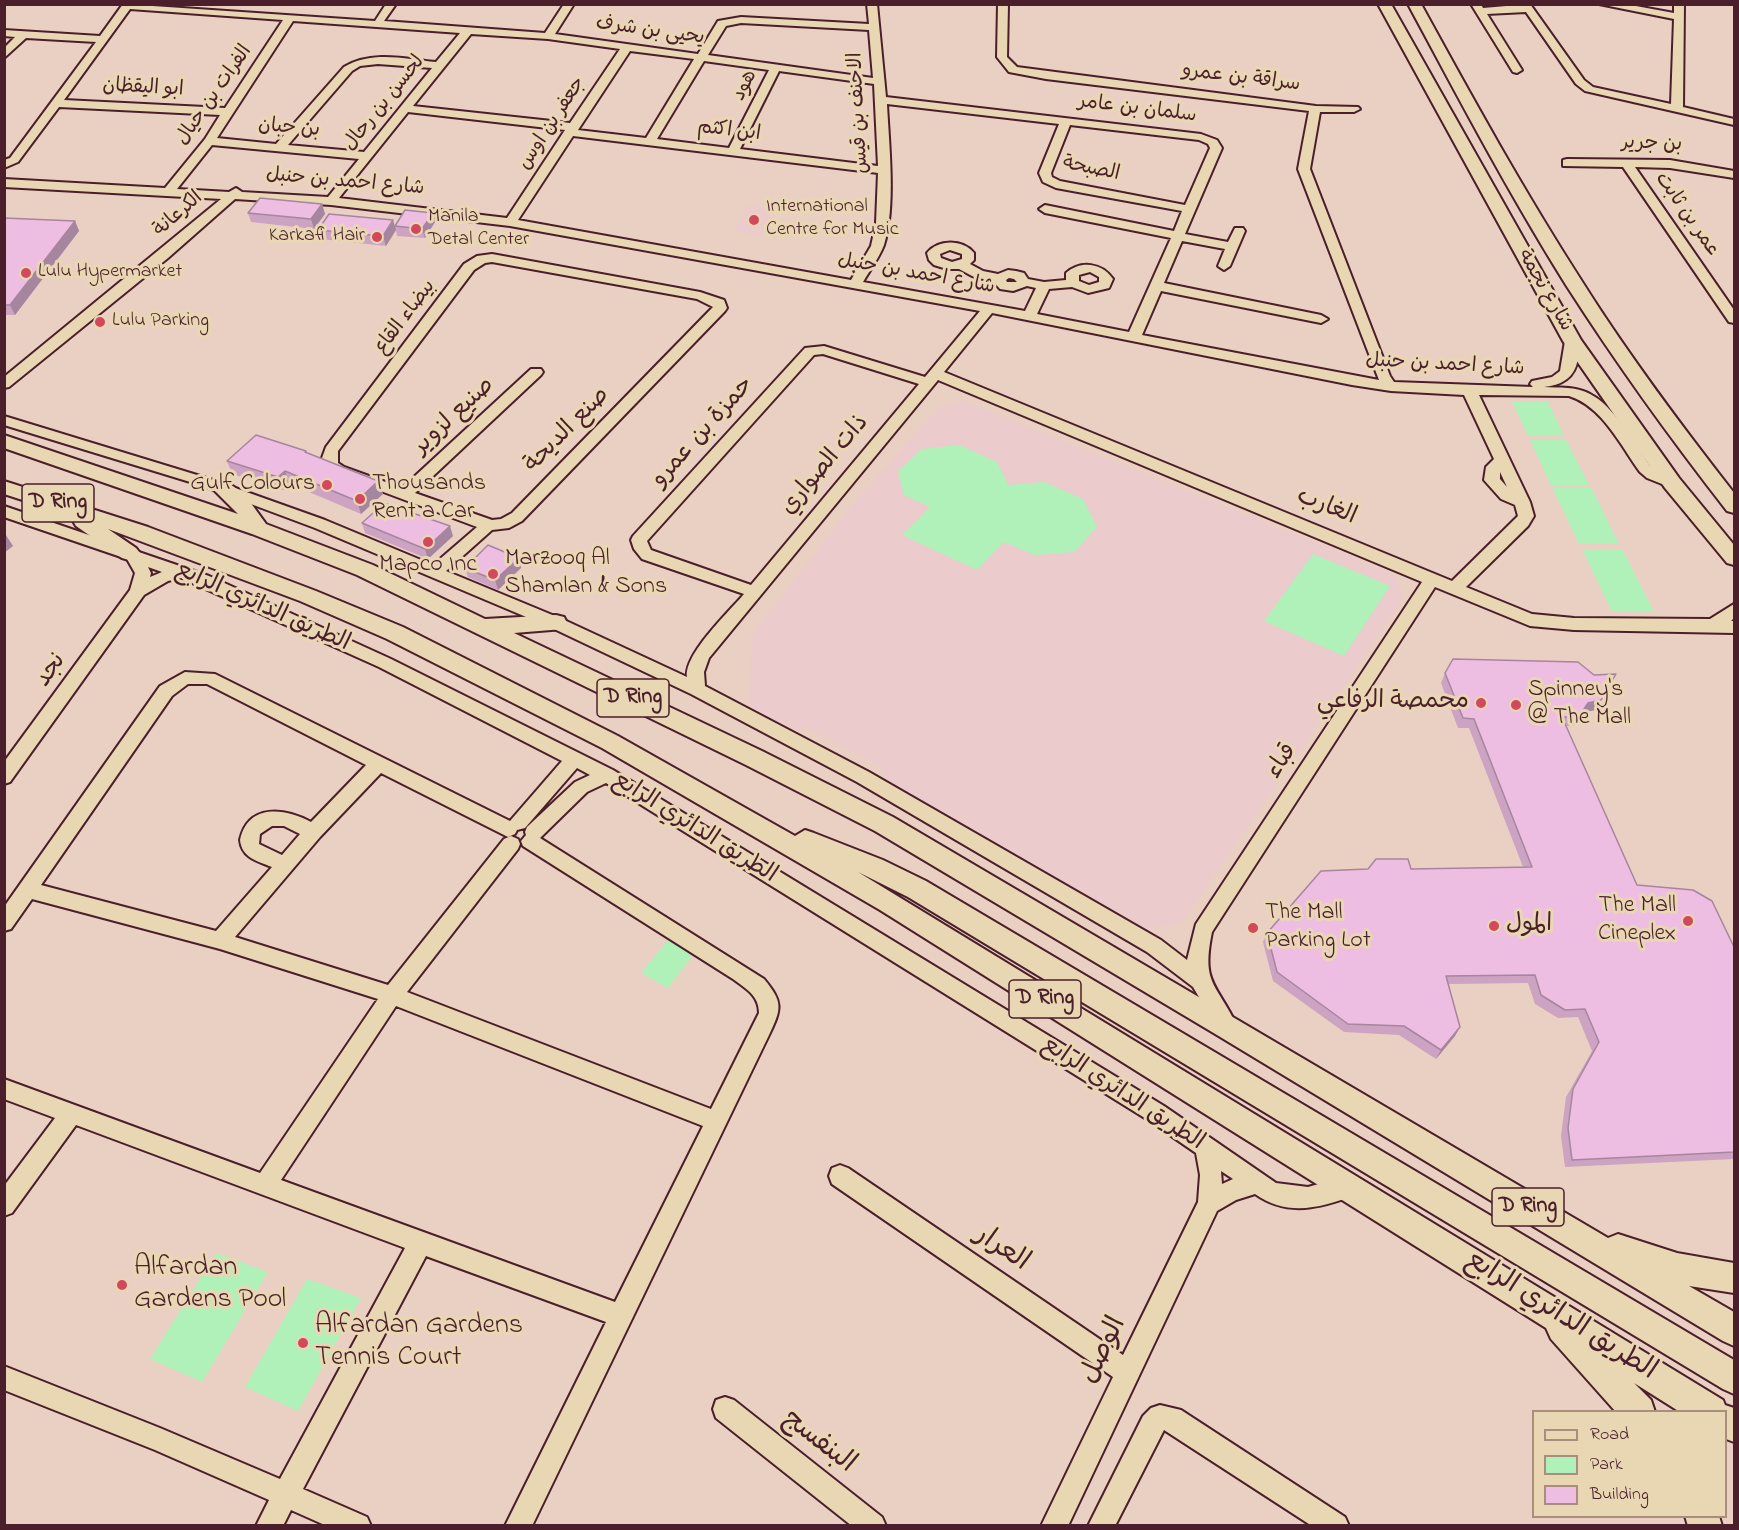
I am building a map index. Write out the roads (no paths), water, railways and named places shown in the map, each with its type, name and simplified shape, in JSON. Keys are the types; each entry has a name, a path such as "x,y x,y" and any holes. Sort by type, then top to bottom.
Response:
{"main road":[{"name":"شارع نجمة","path":"1384,4 1572,341 1672,483 1734,558"},
{"name":"شارع نجمة","path":"1414,4 1482,127 1575,285 1675,431 1734,506"},
{"name":"D Ring","path":"4,441 259,529 365,570 655,708 884,824 1227,1026 1734,1330"},
{"path":"4,471 86,498 99,506 110,522"},
{"name":"الطريق الدائري الرابع","path":"4,487 110,522 308,596 395,633 610,742 889,902 1347,1187 1538,1302 1708,1410"},
{"path":"223,489 238,500 259,529"},
{"path":"56,503 129,553"},
{"path":"482,626 556,623"},
{"path":"740,817 839,853 917,889 1734,1378"},
{"path":"1580,1238 1677,1268 1734,1278"},
{"path":"1538,1302 1637,1410"}],"street":[{"path":"378,23 391,4"},
{"path":"548,36 569,4"},
{"name":"الاحنف بن قيس","path":"857,282 877,246 880,235 884,170 880,82 872,4"},
{"name":"سراقة بن عمرو","path":"1003,4 1002,57 1013,70 1315,109 1304,169 1387,382"},
{"path":"1604,4 1679,17"},
{"path":"1677,110 1679,4"},
{"path":"22,176 13,169 9,162 128,5"},
{"name":"يحيى بن شرف","path":"128,5 548,36 880,82"},
{"path":"1478,8 1527,7 1584,86 1597,92 1734,122"},
{"path":"1478,8 1517,70"},
{"name":"الفرات بن حيال","path":"170,189 209,141 290,18"},
{"path":"649,142 717,27 722,23 730,21 874,27"},
{"name":"لحسن بن رحال","path":"333,198 468,30"},
{"path":"4,33 103,39"},
{"path":"4,55 24,34"},
{"name":"جعفر بن اوس","path":"513,218 627,47"},
{"path":"279,148 348,69 357,63 370,61 439,66"},
{"name":"هود","path":"734,152 776,68"},
{"name":"سلمان بن عامر","path":"881,100 1201,137 1213,142 1216,148 1136,332"},
{"name":"ابو اليقظان","path":"55,103 228,112"},
{"name":"ابن اكثم","path":"405,108 571,129 649,142 884,170"},
{"path":"1315,109 1354,109"},
{"name":"الصبحة","path":"1066,121 1045,173 1047,179 1056,184 1189,209"},
{"name":"بن حبان","path":"209,141 365,156"},
{"name":"بن جرير","path":"1567,163 1681,165 1734,174"},
{"name":"عمر بن ثابت","path":"1626,163 1734,319"},
{"name":"شارع احمد بن حنبل","path":"4,175 127,186 333,198 513,218 638,235 857,282 1031,312 1387,382 1470,392 1570,392 1581,395 1599,406 1645,469 1652,475 1672,483"},
{"name":"شارع احمد بن حنبل","path":"4,183 127,186"},
{"name":"الكرعانة","path":"4,384 163,255 236,192"},
{"path":"1044,209 1232,247"},
{"path":"1224,266 1239,231"},
{"name":"بيضاء القاع","path":"488,525 334,468 328,457 330,450 475,262 482,259 502,259 700,296 718,303"},
{"path":"961,265 979,274 1000,278 1006,274 1015,274 1024,282 1044,286 1073,283"},
{"path":"970,301 979,274"},
{"path":"1031,312 1044,286"},
{"path":"1156,286 1321,319"},
{"name":"شارع احمد بن حنبل","path":"970,301 989,309 1031,312"},
{"name":"صنع الديحة","path":"435,572 488,525 507,524 517,517 716,314 720,308 718,303"},
{"name":"ذات الصواري","path":"697,689 695,672 702,655 989,309"},
{"name":"شارع احمد بن حنبل","path":"1387,382 1539,384 1552,382 1560,380 1570,368 1572,341"},
{"name":"حمزة بن عمرو","path":"753,591 644,554 639,540 810,351 824,350 930,378"},
{"name":"صنيع لزوير","path":"405,494 536,372"},
{"name":"الغارب","path":"930,378 1456,587 1530,620 1574,624 1734,627"},
{"path":"1456,587 1523,522 1526,516 1522,502 1470,392"},
{"path":"4,420 223,489 320,524 556,623 697,689 815,751 1154,946 1200,981 1227,1026"},
{"name":"الطريق الدائري الرابع","path":"4,511 183,572 385,663 607,775 1156,1113 1256,1183 1283,1197 1297,1200 1324,1197 1347,1187"},
{"path":"129,553 136,558 143,573 138,591"},
{"name":"نجد","path":"4,777 138,591 163,577 183,572"},
{"name":"قباء","path":"1200,981 1197,957 1203,930 1433,578"},
{"path":"1713,625 1734,610"},
{"name":"ذات الصواري","path":"660,672 683,666 702,655"},
{"path":"4,923 166,691 185,678 209,678 520,834 757,985 769,1000 769,1013 518,1526"},
{"path":"266,1185 392,995 520,834 574,758"},
{"path":"220,941 313,832 379,763"},
{"path":"520,834 545,819 581,787 607,775"},
{"path":"285,864 255,852 250,847 250,835 254,828 270,819 278,818 286,819 313,832"},
{"path":"28,890 220,941 392,995 717,1121"},
{"path":"4,1089 621,1316"},
{"path":"4,1205 71,1114"},
{"name":"الوصل","path":"1054,1526 1209,1203 1211,1176 1206,1148"},
{"name":"العرار","path":"840,1176 1128,1373"},
{"path":"1209,1203 1231,1191 1256,1183"},
{"path":"269,1526 421,1242"},
{"path":"4,1378 150,1436 358,1526"},
{"name":"البنفسج","path":"725,1409 873,1526"},
{"path":"1101,1526 1152,1425 1160,1417 1172,1419 1328,1524"}],"place":[{"name":"International Centre for Music","path":"754,220"},
{"name":"Manila Detal Center","path":"416,229"},
{"name":"Karkafi Hair","path":"377,237"},
{"name":"Lulu Hypermarket","path":"26,273"},
{"name":"Lulu Parking","path":"100,322"},
{"name":"Gulf Colours","path":"327,485"},
{"name":"Thousands Rent a Car","path":"360,499"},
{"name":"Mapco Inc","path":"428,542"},
{"name":"Marzooq Al Shamlan & Sons","path":"493,574"},
{"name":"محمصة الرفاعي","path":"1481,703"},
{"name":"Spinney's @ The Mall","path":"1516,705"},
{"name":"The Mall Cineplex","path":"1688,921"},
{"name":"المول","path":"1494,926"},
{"name":"The Mall Parking Lot","path":"1253,928"},
{"name":"Alfardan Gardens Pool","path":"122,1285"},
{"name":"Alfardan Gardens Tennis Court","path":"303,1343"}]}
